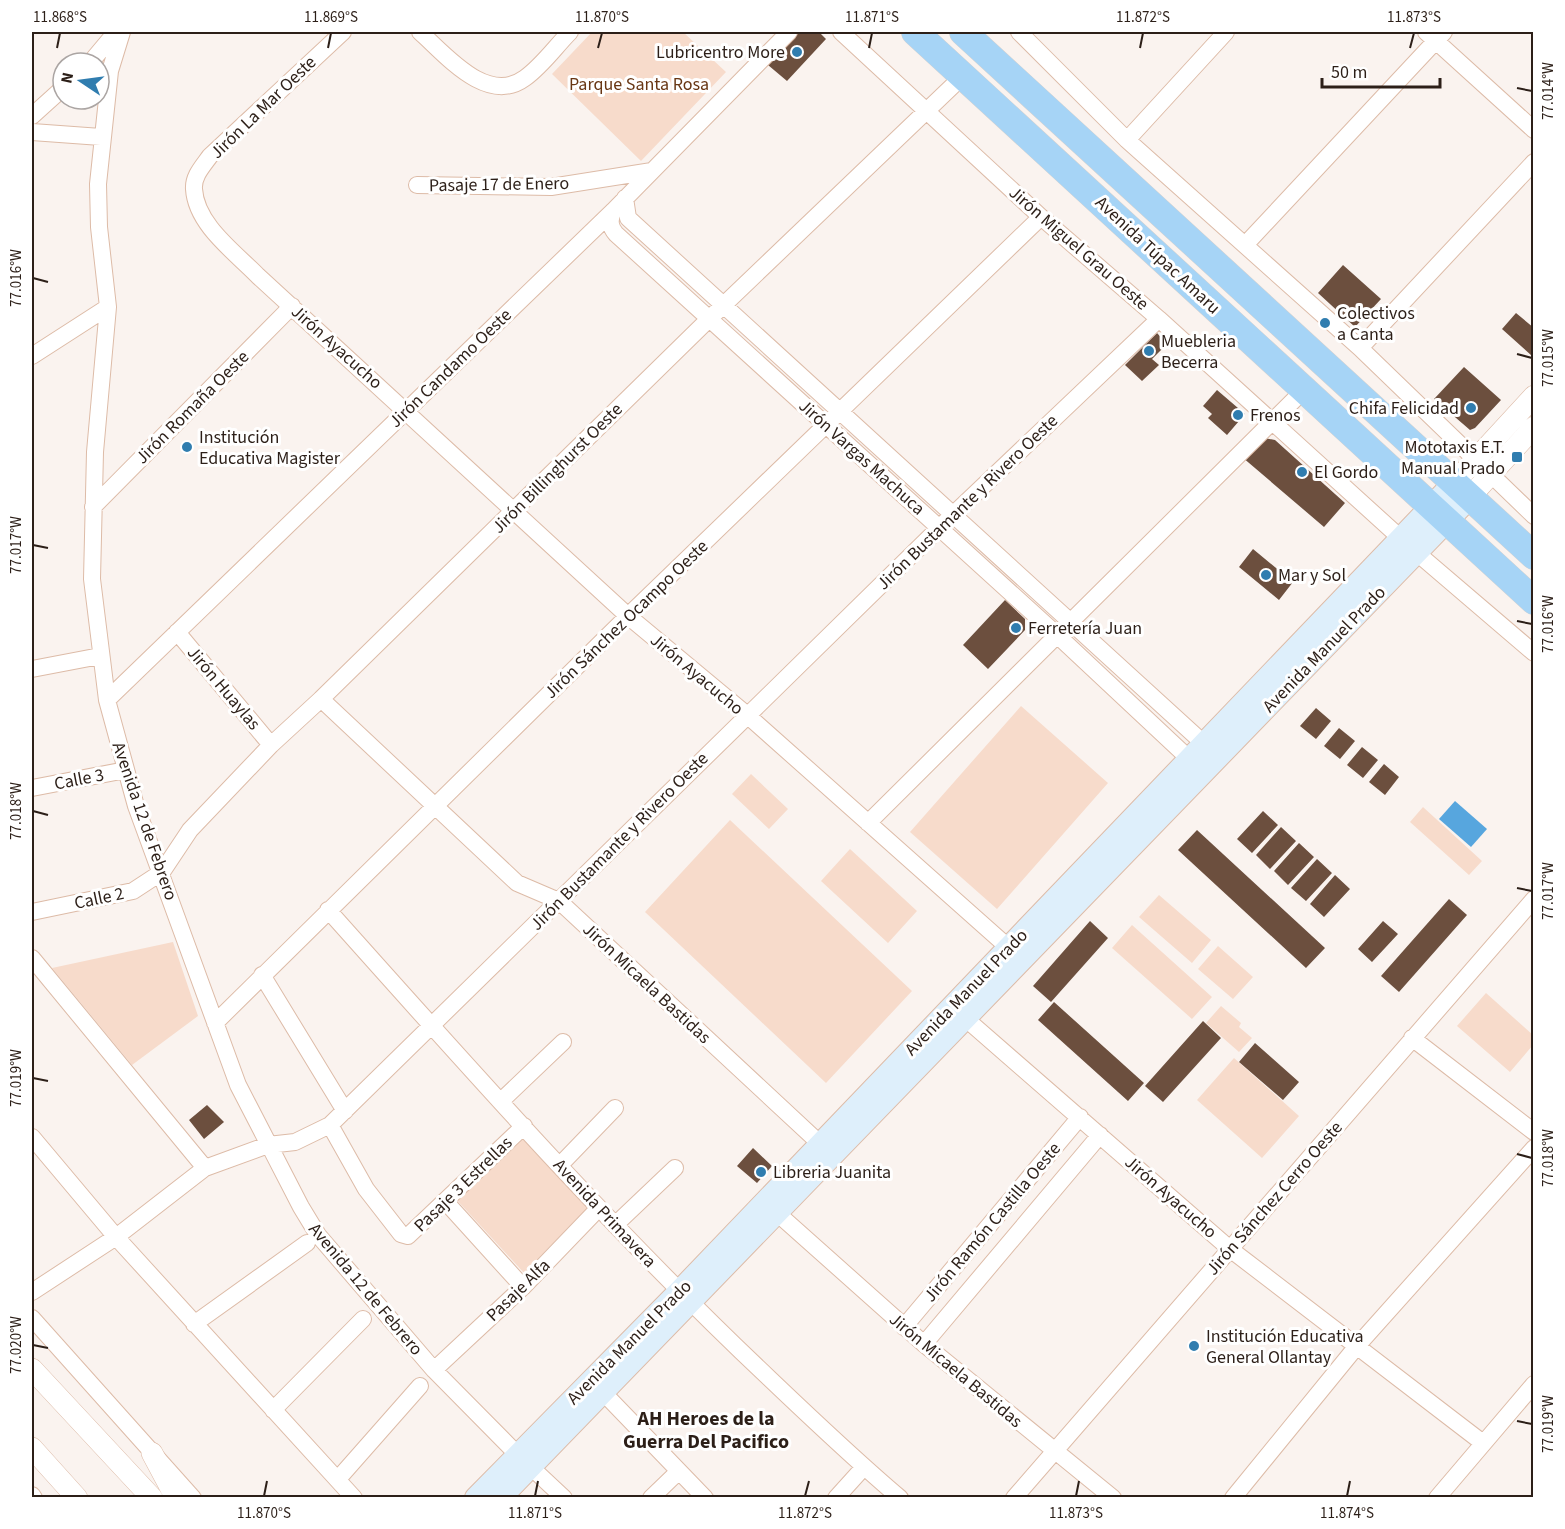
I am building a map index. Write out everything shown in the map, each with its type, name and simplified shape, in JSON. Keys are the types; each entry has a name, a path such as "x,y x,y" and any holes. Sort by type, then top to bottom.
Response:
{"highway":[{"name":"Avenida Túpac Amaru","path":"915,32 1533,602"},
{"name":"Avenida Túpac Amaru","path":"963,32 1327,364 1533,556"}],"main road":[{"name":"Avenida Manuel Prado","path":"476,1497 524,1461 597,1387 1461,491"},
{"name":"Avenida Manuel Prado","path":"959,1013 1009,948 1204,758"},
{"name":"Avenida Manuel Prado","path":"684,1298 777,1214 827,1150"},
{"name":"Avenida Manuel Prado","path":"500,1497 524,1461"}],"street":[{"path":"100,51 116,32"},
{"name":"Avenida 12 de Febrero","path":"122,32 110,71 101,137 99,227 108,307 93,507 92,579 99,656 107,700 136,807 162,872 238,1085 318,1235 434,1370 524,1461 564,1497"},
{"name":"Jirón La Mar Oeste","path":"194,189 197,173 210,156 343,32"},
{"path":"420,32 471,77 501,86 525,78 570,32"},
{"name":"Jirón Candamo Oeste","path":"107,700 613,211 789,32"},
{"name":"Jirón Miguel Grau Oeste","path":"841,32 928,110 1041,217 1159,319 1409,546 1533,653"},
{"path":"1021,32 1127,140 1360,348 1533,516"},
{"path":"1127,140 1226,32"},
{"path":"1245,245 1435,34 1533,130"},
{"name":"Jirón Billinghurst Oeste","path":"162,872 190,830 271,745 321,699 708,318 725,305 964,75"},
{"path":"32,116 51,99"},
{"path":"32,132 101,137"},
{"path":"1360,348 1533,162"},
{"name":"Pasaje 17 de Enero","path":"417,185 551,187 652,171"},
{"name":"Jirón Ayacucho","path":"194,189 198,207 208,224 292,306 628,616 747,715 1009,948"},
{"name":"Jirón Vargas Machuca","path":"626,198 628,218 1070,620 1204,758"},
{"name":"Jirón Vargas Machuca","path":"613,211 610,220 616,234 1056,634 1204,758"},
{"name":"Jirón Sánchez Ocampo Oeste","path":"214,1023 628,616 1041,217"},
{"name":"Jirón Romaña Oeste","path":"93,507 292,306"},
{"path":"32,356 108,307"},
{"name":"Jirón Bustamante y Rivero Oeste","path":"32,1292 116,1237 205,1168 268,1145 295,1142 330,1125 939,528 1159,319"},
{"path":"868,823 1304,390"},
{"path":"1461,491 1482,468 1533,396"},
{"path":"1482,468 1533,428"},
{"name":"Jirón Huaylas","path":"177,632 271,745"},
{"path":"32,669 99,656"},
{"name":"Jirón Micaela Bastidas","path":"321,699 433,807 517,883 559,901 827,1150"},
{"name":"Calle 3","path":"32,788 126,770"},
{"name":"Calle 2","path":"32,912 133,891 162,872"},
{"name":"Jirón Sánchez Cerro Oeste","path":"1014,1497 1533,899"},
{"name":"Avenida Primavera","path":"328,909 432,1026 684,1298 864,1467 900,1497"},
{"path":"33,963 205,1168"},
{"path":"262,975 345,1110"},
{"name":"Jirón Ayacucho","path":"959,1013 1230,1249 1483,1443"},
{"path":"1413,1038 1533,1132"},
{"path":"501,1101 563,1042"},
{"path":"560,1165 615,1108"},
{"name":"Jirón Ramón Castilla Oeste","path":"904,1327 1080,1117"},
{"name":"Pasaje 3 Estrellas","path":"330,1125 366,1190 401,1234 408,1236 414,1233 524,1126"},
{"name":"Jirón Ramón Castilla Oeste","path":"924,1344 1100,1135"},
{"path":"32,1137 116,1237 354,1497"},
{"path":"1233,1497 1357,1346 1533,1148"},
{"path":"615,1225 675,1168"},
{"path":"445,1201 523,1287"},
{"name":"Pasaje Alfa","path":"434,1370 523,1287 599,1208"},
{"name":"Jirón Micaela Bastidas","path":"777,1214 924,1344 1054,1452 1113,1497"},
{"path":"194,1324 307,1243"},
{"path":"32,1318 193,1497"},
{"path":"273,1410 363,1319"},
{"path":"32,1369 152,1497"},
{"path":"338,1479 420,1386"},
{"path":"597,1387 705,1497"},
{"path":"1437,1497 1483,1443 1530,1394"},
{"path":"32,1448 77,1497"},
{"path":"152,1453 176,1497"},
{"path":"836,1497 864,1467"},
{"path":"651,1497 679,1471"}],"green space":[{"name":"Parque Santa Rosa","path":"592,32 683,32 726,72 641,161 552,74"},
{"path":"1021,706 1108,783 997,909 910,832"},
{"path":"751,774 788,809 769,829 732,794"},
{"path":"1423,807 1482,861 1469,875 1410,822"},
{"path":"730,820 912,991 826,1083 645,912"},
{"path":"850,849 917,911 888,943 821,881"},
{"path":"1159,895 1211,940 1192,963 1139,917"},
{"path":"1132,925 1212,997 1192,1019 1112,948"},
{"path":"173,942 198,1016 132,1065 52,968"},
{"path":"1218,946 1253,977 1233,999 1198,969"},
{"path":"1486,993 1533,1035 1533,1045 1510,1072 1457,1026"},
{"path":"1221,1006 1241,1023 1239,1027 1252,1038 1239,1052 1206,1023"},
{"path":"1234,1058 1299,1116 1262,1158 1197,1100"},
{"path":"524,1132 589,1206 524,1273 455,1198"}],"water":[{"path":"1455,801 1487,829 1471,847 1439,819"}],"building":[{"name":"Lubricentro More","path":"799,32 819,32 826,39 787,81 768,65"},
{"path":"1343,265 1381,299 1355,327 1318,293"},
{"path":"1516,313 1534,328 1532,356 1502,329"},
{"name":"Muebleria Becerra","path":"1157,333 1167,344 1152,359 1159,365 1142,381 1125,365"},
{"path":"1464,367 1501,400 1475,428 1470,430 1434,399"},
{"path":"1217,390 1245,414 1227,435 1208,418 1212,414 1203,406"},
{"path":"1264,438 1275,440 1345,503 1324,527 1242,457"},
{"name":"Mar y Sol","path":"1253,549 1293,582 1279,600 1239,567"},
{"path":"1005,600 1025,619 1025,630 988,669 963,645"},
{"path":"1316,708 1331,721 1316,739 1300,726"},
{"path":"1339,728 1355,741 1340,759 1324,746"},
{"path":"1362,747 1378,760 1363,778 1347,765"},
{"path":"1384,764 1399,777 1385,795 1369,782"},
{"path":"1263,811 1278,825 1252,853 1237,839"},
{"path":"1281,827 1296,841 1270,869 1256,855"},
{"path":"1197,830 1325,948 1306,968 1178,850"},
{"path":"1299,843 1314,857 1288,885 1274,871"},
{"path":"1317,859 1332,873 1306,901 1291,888"},
{"path":"1335,875 1350,889 1324,917 1310,904"},
{"path":"1449,899 1467,915 1399,992 1381,976"},
{"path":"1090,921 1108,938 1051,1002 1033,986"},
{"path":"1383,921 1398,934 1372,962 1358,949"},
{"path":"1054,1002 1144,1083 1128,1101 1038,1020"},
{"path":"1203,1021 1221,1038 1163,1102 1145,1086"},
{"path":"1255,1043 1299,1082 1283,1100 1239,1062"},
{"path":"207,1105 224,1122 204,1139 189,1120"},
{"path":"753,1148 772,1166 757,1183 737,1166"}],"place":[{"name":"Lubricentro More","path":"797,52"},
{"name":"Colectivos a Canta","path":"1325,323"},
{"name":"Muebleria Becerra","path":"1149,351"},
{"name":"Chifa Felicidad","path":"1471,408"},
{"name":"Frenos","path":"1238,415"},
{"name":"Institución Educativa Magister","path":"187,447"},
{"name":"Mototaxis E.T. Manual Prado","path":"1517,457"},
{"name":"El Gordo","path":"1302,472"},
{"name":"Mar y Sol","path":"1266,575"},
{"name":"Ferretería Juan","path":"1016,628"},
{"name":"Libreria Juanita","path":"761,1172"},
{"name":"Institución Educativa General Ollantay","path":"1194,1346"}],"district":[{"name":"AH Heroes de la Guerra Del Pacifico","path":"706,1430"}]}
